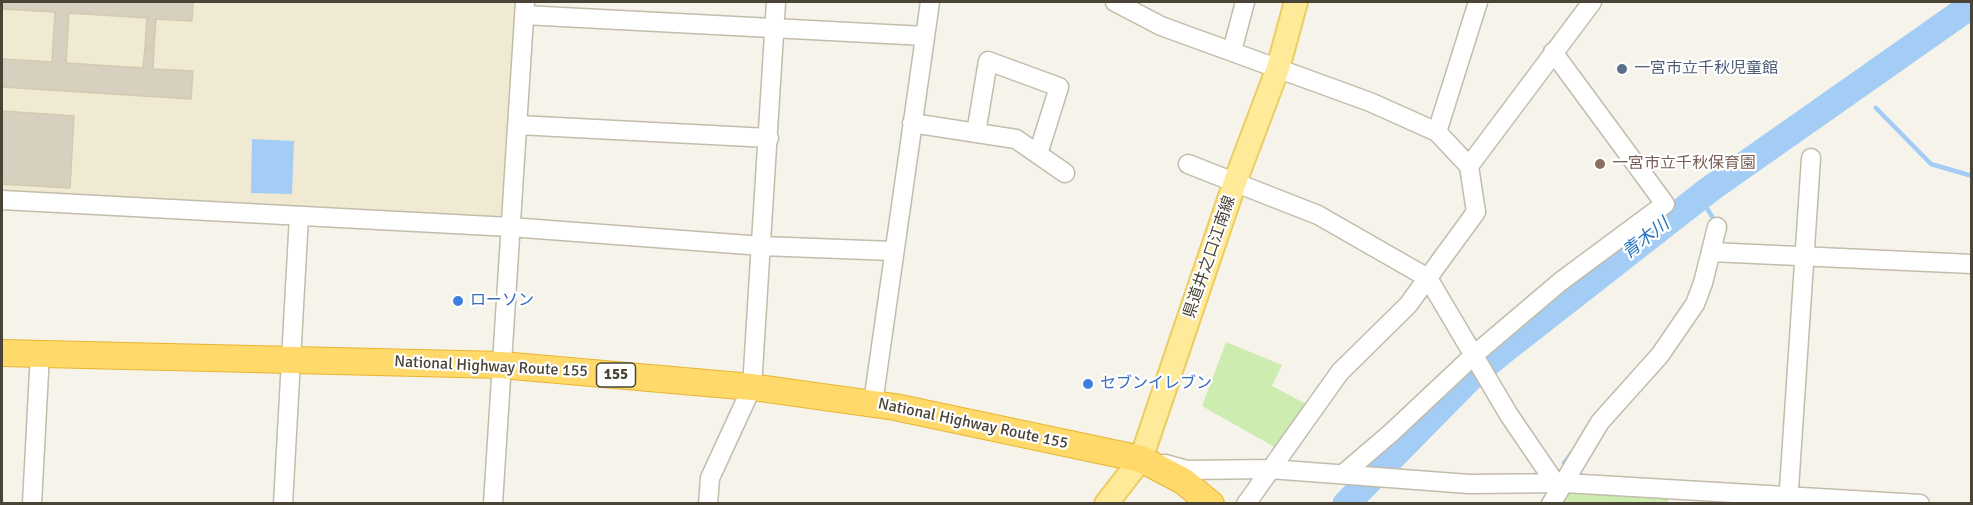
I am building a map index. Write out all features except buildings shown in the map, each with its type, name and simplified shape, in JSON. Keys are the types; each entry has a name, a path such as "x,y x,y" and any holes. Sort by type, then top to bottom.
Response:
{"highway":[{"name":"National Highway Route 155","path":"2,353 501,365 752,387 873,403 1141,459 1183,481 1211,504"}],"main road":[{"name":"県道井之口江南線","path":"1106,504 1141,459 1236,182 1278,68 1296,2"}],"street":[{"path":"708,504 710,478 752,387 776,2"},
{"path":"873,403 930,2"},
{"path":"1115,2 1161,26 1371,102 1437,132 1469,166 1476,212 1408,305 1340,372 1246,504"},
{"path":"1232,51 1245,2"},
{"path":"1437,132 1478,2"},
{"path":"1469,166 1592,2"},
{"path":"493,504 524,8 775,28 925,36"},
{"path":"1347,475 1474,355 1560,282 1665,204 1553,52"},
{"path":"976,133 988,61 1059,87 1038,154"},
{"path":"912,123 1017,139 1065,173"},
{"path":"518,125 769,138"},
{"path":"1789,500 1812,158"},
{"path":"1188,164 1318,215 1428,278 1509,415 1561,483"},
{"path":"2,200 510,226 762,246 893,251"},
{"path":"284,504 299,216"},
{"path":"1551,504 1561,483 1600,422 1660,355 1695,304 1717,227"},
{"path":"1711,252 1971,264"},
{"path":"32,504 40,353"},
{"path":"1141,459 1187,470 1270,469 1469,484 1561,483 1668,496 1920,504"}],"shaded area":[{"path":"2,2 518,2 504,223 2,195"}],"green space":[{"path":"1226,342 1282,365 1272,386 1312,407 1278,449 1202,406"},
{"path":"1556,484 1668,489 1668,503 1553,504"}],"water":[{"path":"252,139 294,141 292,194 251,193"}],"waterway":[{"name":"青木川","path":"1346,504 1471,377 1508,347 1710,189 1972,5"},
{"path":"1876,108 1931,164 1972,176"},
{"path":"1700,197 1716,223"},
{"path":"1564,463 1573,451"}],"place":[{"name":"一宮市立千秋児童館","path":"1622,69"},
{"name":"一宮市立千秋保育園","path":"1600,164"},
{"name":"ローソン","path":"458,301"},
{"name":"セブンイレブン","path":"1088,384"}]}
